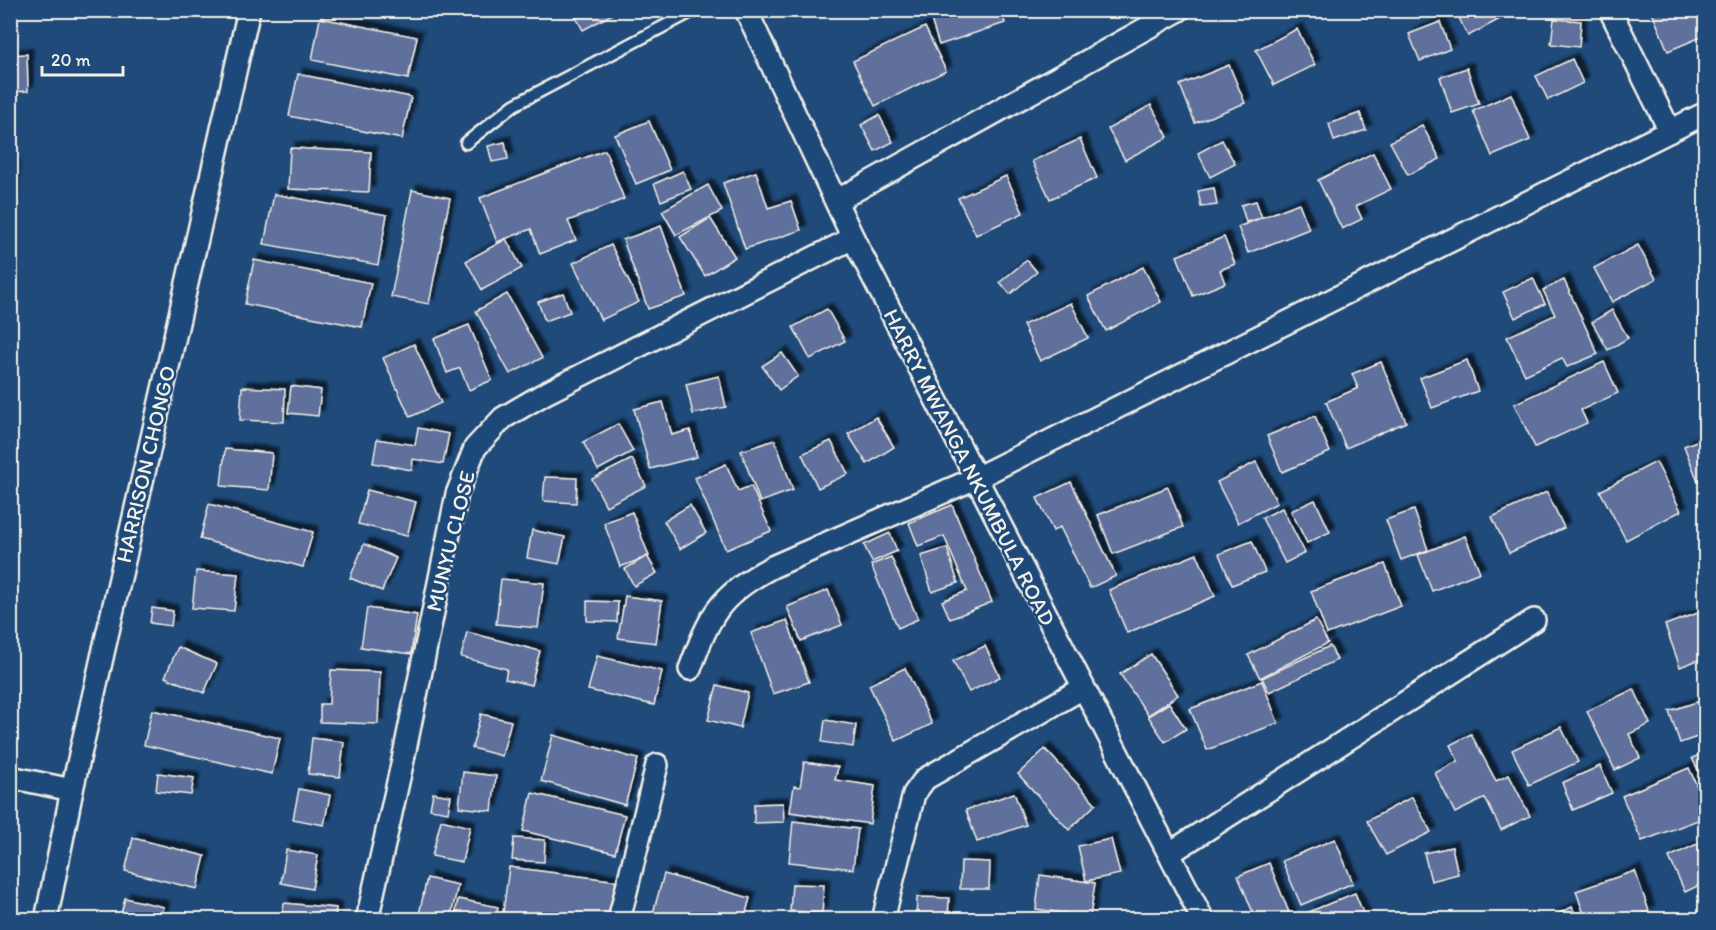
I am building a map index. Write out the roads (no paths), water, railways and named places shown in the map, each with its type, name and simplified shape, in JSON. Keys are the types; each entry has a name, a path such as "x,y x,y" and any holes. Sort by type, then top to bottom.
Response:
{"street":[{"name":"HARRISON CHONGO","path":"46,920 72,790 249,10"},
{"name":"HARRY MWANGA NKUMBULA ROAD","path":"746,10 853,238 1203,920"},
{"path":"836,201 1179,10"},
{"path":"1610,10 1670,131"},
{"path":"690,669 710,620 733,591 750,578 976,478 1706,113"},
{"name":"MUNYU CLOSE","path":"367,920 403,760 457,494 475,448 503,418 544,394 853,238"},
{"path":"1170,853 1534,620"},
{"path":"883,920 914,794 925,780 1083,688"},
{"path":"619,920 657,765"},
{"path":"10,777 72,790"}],"lane":[{"path":"466,143 514,105 695,10"}]}
